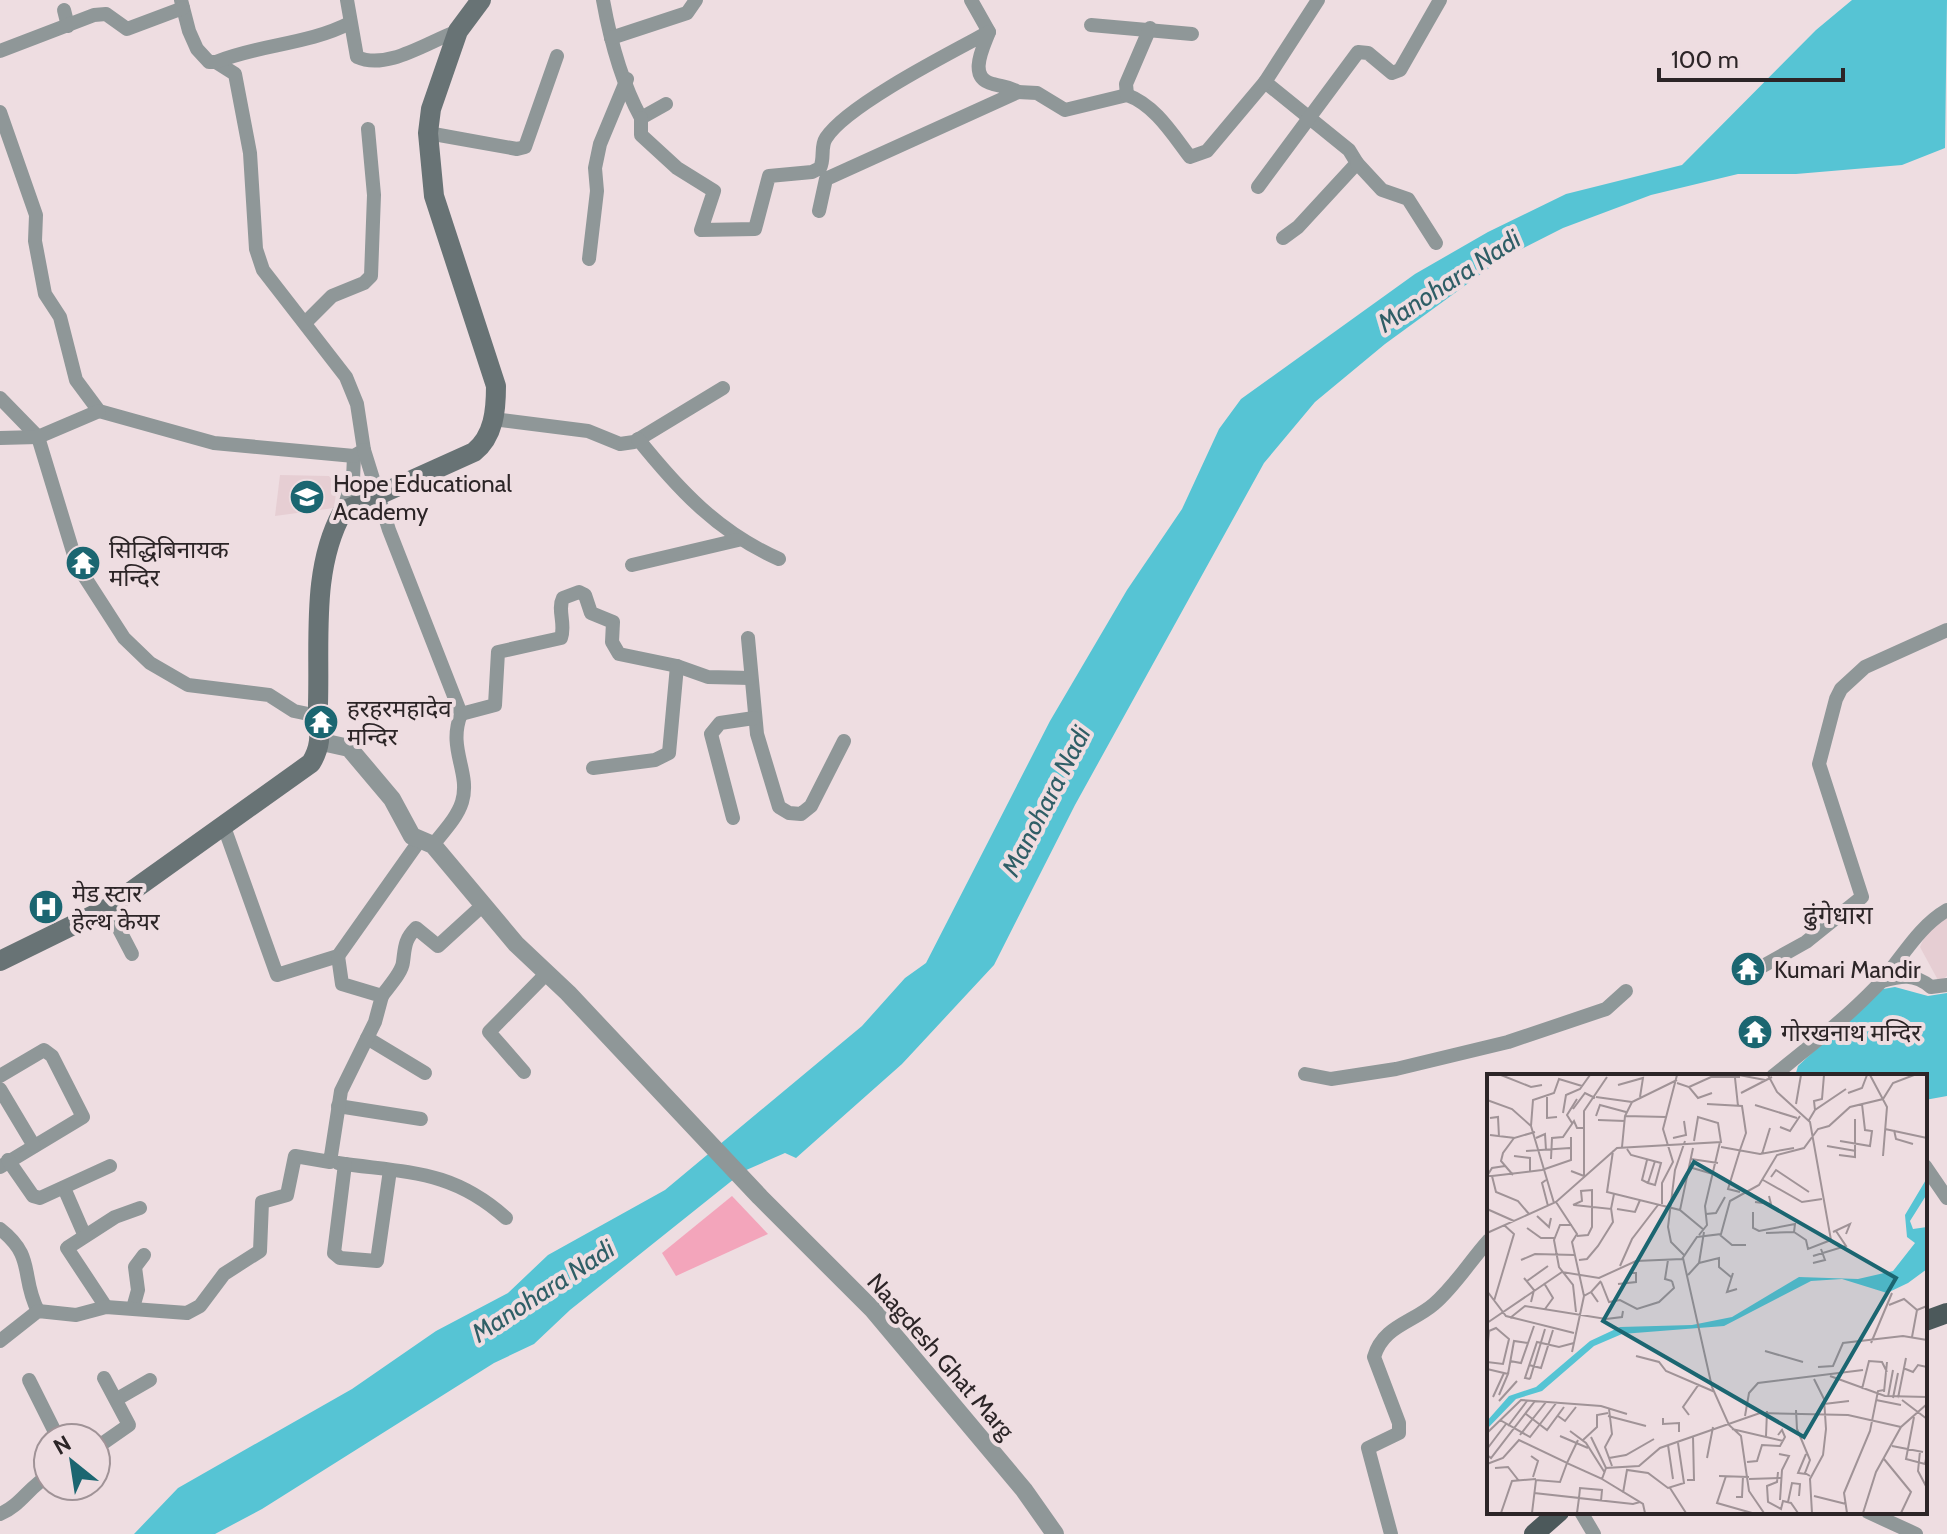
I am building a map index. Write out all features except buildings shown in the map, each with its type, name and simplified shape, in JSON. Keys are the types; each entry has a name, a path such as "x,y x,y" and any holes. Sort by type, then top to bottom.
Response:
{"main road":[{"path":"0,961 108,908 311,763 322,742 318,716 322,570 332,530 343,511 474,452 488,434 493,419 496,386 434,196 428,133 431,109 458,31 481,0"},
{"path":"1927,1320 1947,1313"},
{"path":"1534,1534 1557,1514"}],"street":[{"path":"347,0 357,57 366,61 384,61 458,31"},
{"path":"603,0 630,98 641,118 641,135 677,168 714,191 701,230 755,229 769,176 823,173 1018,92 1037,93 1065,110 1127,95 1156,114 1190,157 1207,151 1265,82 1318,0"},
{"path":"611,38 687,13 696,0"},
{"path":"971,0 989,32"},
{"path":"1258,187 1358,52 1368,53 1392,73 1400,70 1440,0"},
{"path":"0,51 106,14 127,29 182,4 197,49 209,62 247,49 291,43 350,23"},
{"path":"64,10 68,26"},
{"path":"1091,25 1192,34"},
{"path":"1127,95 1126,84 1150,28"},
{"path":"989,32 978,61 980,76 988,84 1010,87 1018,92"},
{"path":"819,211 825,140 836,127 899,82 989,32"},
{"path":"428,133 517,149 525,147 557,56"},
{"path":"216,62 235,74 243,105 253,224 263,270 346,377 357,404 359,453 343,511"},
{"path":"589,259 597,191 595,168 600,144 627,79"},
{"path":"1265,82 1349,150 1382,190 1408,199 1436,243"},
{"path":"641,118 666,104"},
{"path":"0,112 36,215 37,256 45,294 60,317 76,380 99,411 214,443 359,453"},
{"path":"305,323 332,296 364,283 371,276 374,195 368,129"},
{"path":"1283,238 1357,163"},
{"path":"493,419 588,431 620,444 638,439 723,388"},
{"path":"0,398 38,437 77,565 124,638 150,663 188,685 269,695 294,711 318,716"},
{"path":"0,438 38,437 99,411"},
{"path":"638,439 711,520 738,540 779,559"},
{"path":"223,824 277,975 338,956 426,842 461,805 464,791 454,741 461,714 389,530 380,495 359,453"},
{"path":"632,565 738,540"},
{"path":"461,714 495,705 498,652 561,638 564,629 560,603 571,593 585,595 591,613 613,622 612,642 619,654 677,666 708,677 750,678"},
{"path":"1754,971 1806,942 1862,897 1819,764 1841,689 1865,667 1947,630"},
{"path":"748,638 754,718 779,807 789,813 801,814 811,806 844,741"},
{"path":"593,768 655,760 669,753 677,666"},
{"path":"733,818 711,734 720,723 754,718"},
{"name":"Naagdesh Ghat Marg","path":"322,742 349,748 392,799 412,836 426,842 516,944 862,1299 924,1368 1024,1490 1055,1534"},
{"path":"390,1170 377,1261 340,1258 334,1253 341,1091 367,1038 382,996 404,961 402,946 413,931 416,928 438,946 483,905"},
{"path":"108,908 132,954"},
{"path":"1777,1074 1844,1021 1930,920 1947,910"},
{"path":"338,956 342,984 382,996"},
{"path":"524,1072 489,1032 547,973"},
{"path":"1881,981 1909,976 1918,977 1931,987 1947,985"},
{"path":"1305,1074 1331,1079 1344,1077 1508,1042 1565,1026 1606,1009 1626,991"},
{"path":"367,1038 425,1073"},
{"path":"0,1076 44,1050 52,1056 82,1111 78,1123 4,1164 33,1196 46,1196 110,1166"},
{"path":"0,1089 34,1146"},
{"path":"338,1106 421,1119"},
{"path":"0,1341 38,1311 76,1315 106,1307 187,1313 200,1306 224,1274 260,1251 262,1202 287,1195 295,1156 451,1181 479,1194 506,1218"},
{"path":"1927,1169 1947,1198"},
{"path":"64,1188 84,1234"},
{"path":"106,1307 68,1252 69,1244 140,1208"},
{"path":"0,1229 24,1254 30,1297 38,1311"},
{"path":"1391,1534 1368,1448 1399,1433 1399,1423 1381,1381 1374,1357 1376,1348 1387,1332 1436,1302 1487,1242"},
{"path":"133,1308 138,1290 135,1267 144,1255"},
{"path":"104,1378 129,1425 112,1437"},
{"path":"29,1380 50,1422"},
{"path":"117,1399 150,1380"},
{"path":"0,1514 14,1508 32,1485"},
{"path":"1582,1514 1594,1534"},
{"path":"1872,1514 1916,1534"}],"shaded area":[{"name":"Hope Educational Academy","path":"280,475 329,476 337,486 334,508 275,516"},
{"path":"1947,913 1947,976 1939,982 1920,947 1931,922"},
{"path":"732,1196 768,1234 676,1276 662,1253"}],"water":[{"name":"Manohara Nadi","path":"1852,0 1947,0 1945,148 1902,165 1796,174 1738,174 1651,195 1563,228 1500,260 1385,344 1315,402 1264,463 1075,805 994,965 902,1064 796,1158 785,1153 744,1171 570,1310 534,1344 494,1363 262,1509 215,1534 134,1534 178,1488 352,1389 436,1331 508,1293 548,1255 665,1190 862,1026 905,978 926,963 1050,721 1127,590 1182,509 1219,429 1241,399 1415,274 1488,232 1566,194 1682,165 1816,30"},
{"path":"1895,987 1928,996 1947,993 1947,1096 1927,1100 1927,1074 1796,1074 1798,1066 1828,1038 1841,1035 1844,1022 1883,989"}],"place":[{"name":"Hope Educational Academy","path":"307,497"},
{"name":"सिद्धिबिनायक मन्दिर","path":"83,563"},
{"name":"हरहरमहादेव मन्दिर","path":"321,722"},
{"name":"मेड स्टार हेल्थ केयर","path":"46,907"},
{"name":"Kumari Mandir","path":"1748,969"},
{"name":"गोरखनाथ मन्दिर","path":"1755,1032"}],"district":[{"name":"ढुंगेधारा","path":"1838,915"}]}
